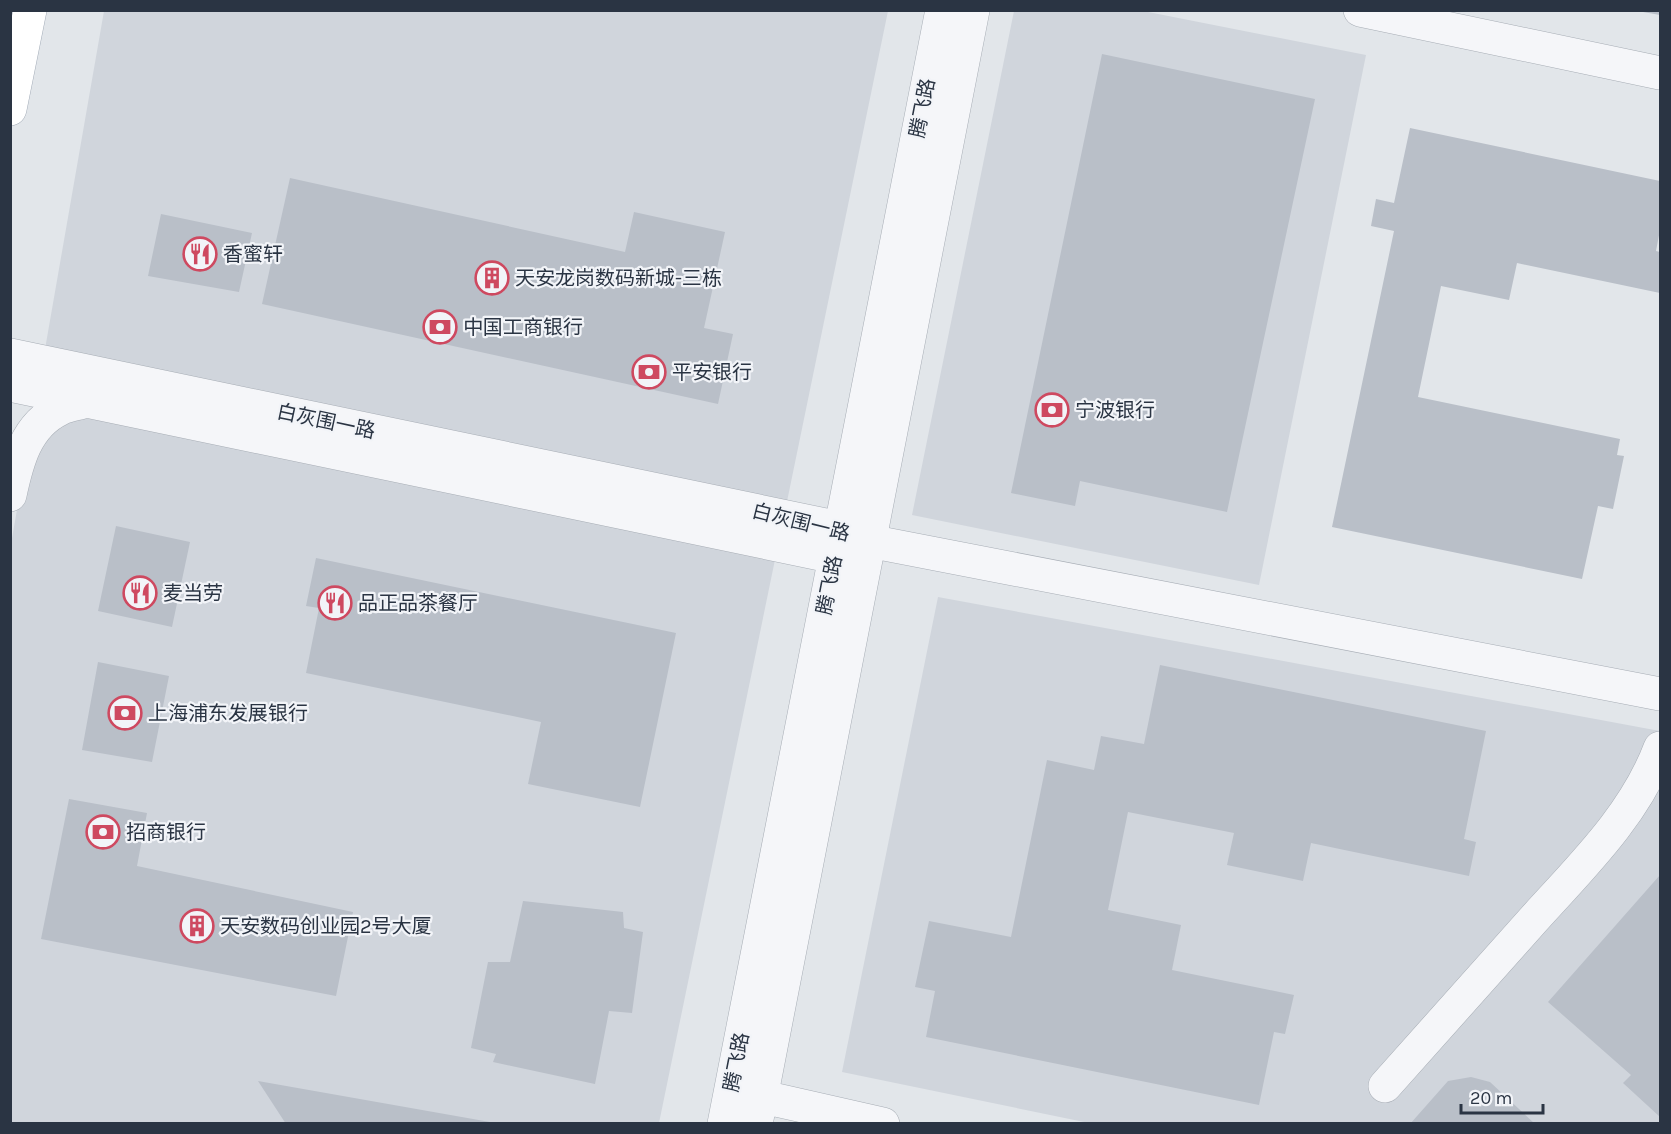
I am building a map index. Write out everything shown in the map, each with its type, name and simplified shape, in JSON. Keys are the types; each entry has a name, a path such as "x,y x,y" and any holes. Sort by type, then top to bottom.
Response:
{"main road":[{"path":"10,109 30,10"}],"street":[{"name":"腾飞路","path":"759,1110 848,542 942,10"},
{"name":"腾飞路","path":"724,1124 848,542 974,10"},
{"path":"1360,10 1660,73"},
{"name":"白灰围一路","path":"10,355 848,542"},
{"name":"白灰围一路","path":"10,385 848,542"},
{"path":"10,495 26,441 40,423 59,410 86,401"},
{"path":"848,542 1660,694"},
{"path":"1385,1086 1592,854 1630,806 1648,778 1660,748"},
{"path":"730,1089 759,1110 883,1124"}],"shaded area":[{"path":"104,11 888,11 659,1123 10,1123 11,544"},
{"path":"1014,11 1143,11 1366,55 1259,585 912,515"},
{"path":"938,597 1660,731 1660,1123 1089,1123 842,1072"}],"building":[{"path":"1643,10 1660,10 1660,15 1643,12"},
{"path":"1102,54 1315,99 1227,512 1080,481 1075,506 1011,493"},
{"path":"1410,128 1660,181 1660,230 1656,251 1660,252 1660,293 1517,263 1509,300 1441,286 1418,397 1620,439 1617,455 1624,456 1613,509 1598,506 1582,579 1332,527 1394,231 1371,226 1376,199 1394,203"},
{"name":"天安龙岗数码新城-三栋","path":"290,178 625,252 634,212 725,232 704,328 733,334 718,404 262,304"},
{"name":"香蜜轩","path":"161,214 252,233 239,292 148,276"},
{"path":"116,526 190,542 172,627 98,611"},
{"path":"316,558 676,633 640,807 528,784 541,722 306,673 319,608 306,606"},
{"name":"上海浦东发展银行","path":"98,662 169,676 152,762 82,750"},
{"path":"1160,665 1486,731 1464,839 1476,842 1469,876 1311,843 1303,881 1227,865 1234,833 1128,812 1108,910 1181,925 1172,970 1294,995 1285,1034 1274,1032 1259,1105 926,1037 935,991 915,987 929,921 1011,937 1047,760 1094,770 1101,736 1144,744"},
{"name":"天安数码创业园2号大厦","path":"69,799 147,813 137,866 353,912 336,996 41,939"},
{"path":"1660,875 1660,1117 1623,1083 1631,1075 1548,1002"},
{"path":"523,901 623,912 624,928 643,932 632,1013 609,1011 595,1084 493,1062 496,1054 471,1048 488,962 510,962"},
{"path":"1471,1077 1490,1082 1535,1124 1410,1124 1448,1081"},
{"path":"258,1081 490,1122 490,1124 286,1124"}],"place":[{"name":"香蜜轩","path":"200,254"},
{"name":"天安龙岗数码新城-三栋","path":"492,278"},
{"name":"中国工商银行","path":"440,327"},
{"name":"平安银行","path":"649,372"},
{"name":"宁波银行","path":"1052,410"},
{"name":"麦当劳","path":"140,593"},
{"name":"品正品茶餐厅","path":"335,603"},
{"name":"上海浦东发展银行","path":"125,713"},
{"name":"招商银行","path":"103,832"},
{"name":"天安数码创业园2号大厦","path":"197,926"}]}
